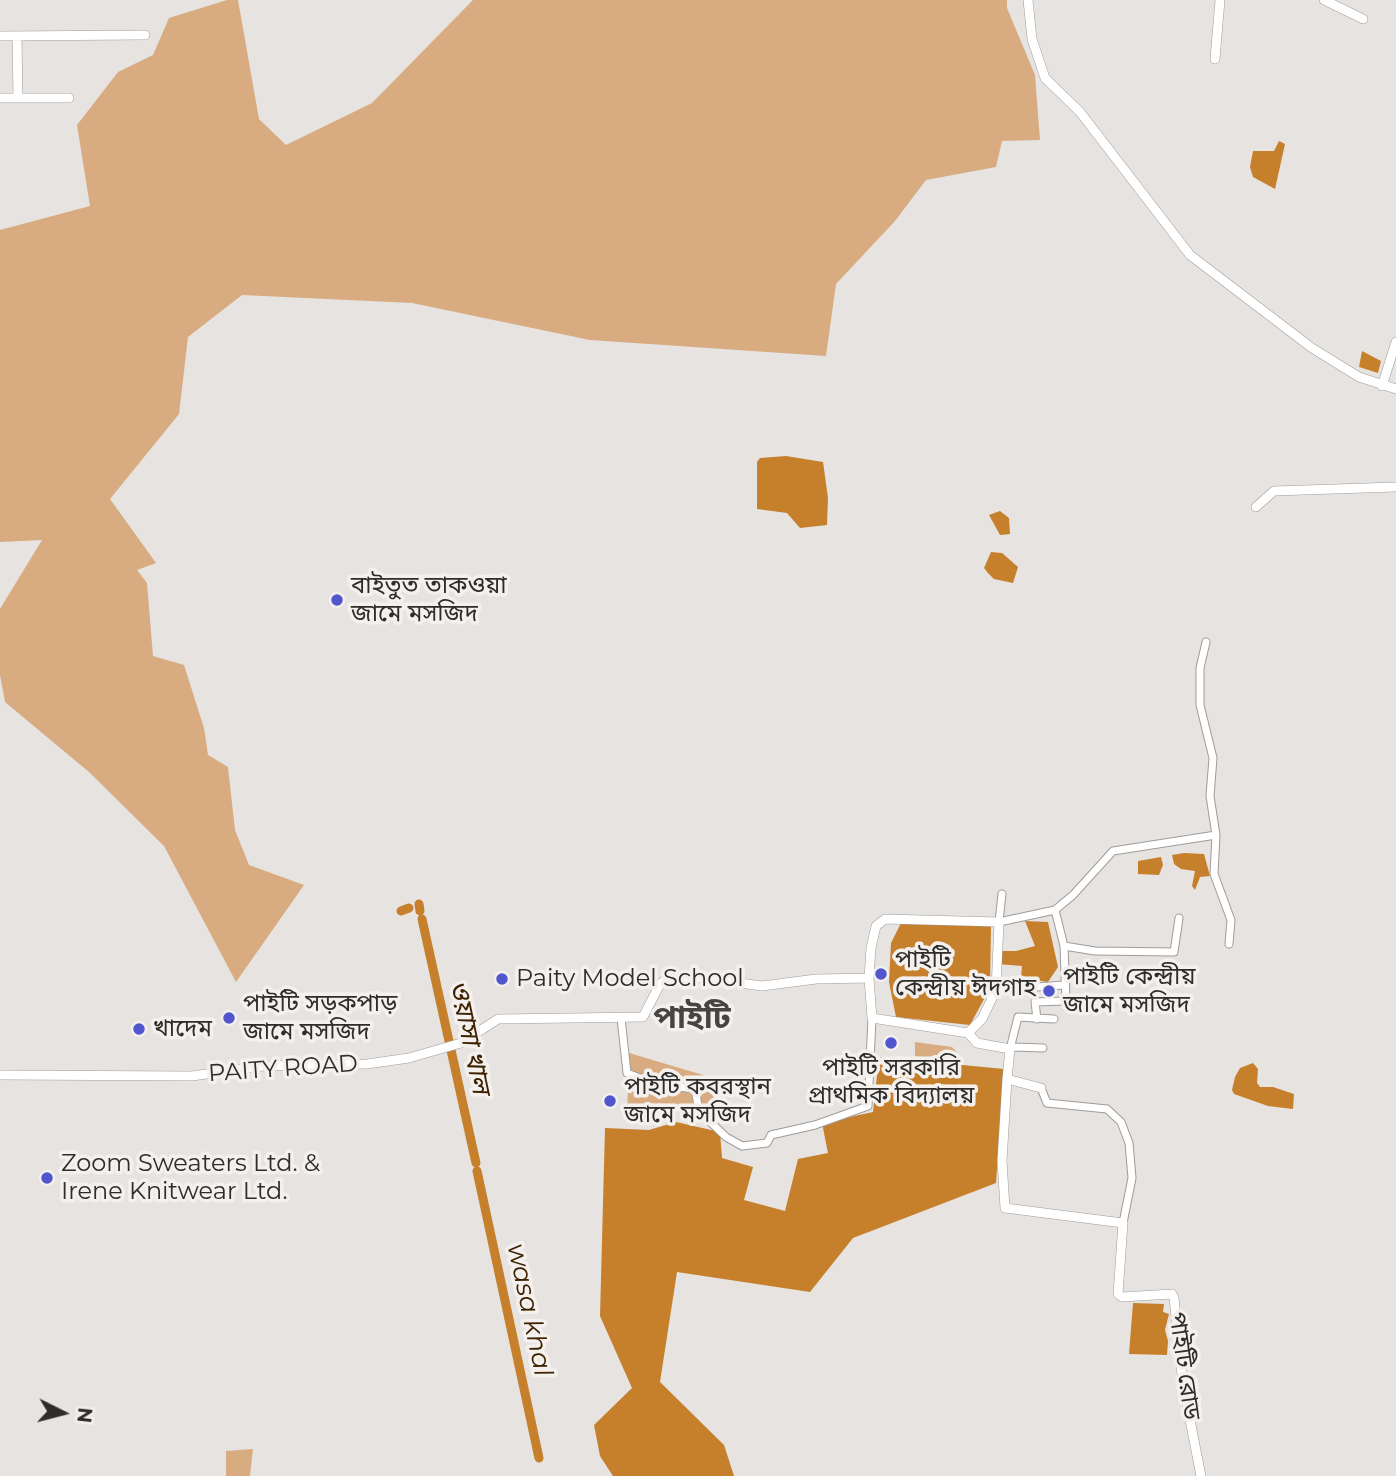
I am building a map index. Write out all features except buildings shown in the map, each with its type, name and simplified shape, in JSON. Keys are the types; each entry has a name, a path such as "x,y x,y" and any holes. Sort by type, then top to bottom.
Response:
{"street":[{"path":"1028,0 1032,39 1045,78 1080,112 1190,255 1312,348 1359,377 1396,389"},
{"path":"1215,59 1220,0"},
{"path":"1326,1 1363,19"},
{"path":"0,36 145,35"},
{"path":"17,36 18,98"},
{"path":"0,99 69,98"},
{"path":"1382,386 1396,342"},
{"path":"1256,507 1274,491 1396,487"},
{"path":"1206,642 1200,668 1200,705 1213,758 1210,796 1216,835 1214,874 1231,920 1229,944"},
{"path":"621,1018 626,1073 655,1084 695,1088 699,1111 726,1137 742,1146 767,1143 771,1135 815,1125 869,1106 872,1017 869,978 876,926 885,919 999,922 1055,910 1073,895 1113,851 1216,835"},
{"path":"968,1033 982,1019 996,990 1002,894"},
{"path":"1037,1019 1035,1002 1066,1001 1064,946 1055,910"},
{"path":"1064,946 1096,951 1174,952 1179,918"},
{"name":"PAITY ROAD","path":"0,1075 192,1076 263,1066 367,1064 408,1058 461,1043 498,1019 528,1016 643,1017 660,984 668,978 696,977 762,986 816,979 869,978"},
{"path":"996,990 1064,985"},
{"path":"872,1017 968,1033 977,1043 1011,1048 1043,1048"},
{"path":"1007,1079 1041,1088 1047,1103 1107,1109 1121,1122 1129,1143 1132,1178 1123,1223 1005,1208 1002,1161 1007,1079 1018,1017 1054,1019"},
{"name":"পাইটি রোড","path":"1123,1223 1118,1294 1122,1297 1172,1294 1174,1298 1183,1384 1201,1476"}],"shaded area":[{"path":"227,0 238,0 259,119 286,145 372,103 473,0 1007,0 1007,8 1035,75 1040,140 1002,141 996,167 926,180 895,221 836,284 826,356 590,340 412,303 242,295 188,337 179,414 110,499 156,563 137,570 147,583 153,656 184,665 204,728 208,755 228,767 235,830 249,865 304,885 236,982 164,846 89,772 5,702 0,675 0,609 42,540 0,542 0,230 90,206 77,125 118,72 153,55 169,18"},
{"path":"1279,141 1285,144 1275,189 1253,177 1250,167 1253,151 1274,151"},
{"path":"1362,351 1381,361 1378,373 1359,367"},
{"path":"786,456 823,462 828,498 827,525 800,528 787,513 757,509 757,462 760,458"},
{"path":"1000,511 1009,518 1010,534 1000,535 989,515"},
{"path":"991,552 1002,553 1018,567 1013,583 994,579 984,568"},
{"path":"1204,854 1210,876 1200,877 1195,890 1192,886 1195,871 1181,869 1174,864 1172,855"},
{"path":"1161,857 1163,865 1159,875 1138,874 1138,861"},
{"path":"1025,921 1048,922 1058,967 1048,982 1021,978 1022,966 997,964 998,951 1016,951 1035,946"},
{"path":"901,923 991,925 990,988 970,1025 896,1017 889,982 891,943"},
{"path":"915,1042 952,1047 960,1056 938,1061 915,1056"},
{"path":"629,1053 720,1080 718,1098 703,1119 653,1104 646,1111 627,1118"},
{"path":"879,1057 1004,1069 996,1183 853,1238 810,1292 677,1272 660,1382 724,1445 734,1476 613,1476 600,1456 594,1425 632,1388 600,1316 605,1128 649,1130 676,1122 720,1132 722,1158 753,1167 744,1200 785,1211 798,1159 828,1153 822,1123 873,1112"},
{"path":"1253,1063 1258,1069 1257,1083 1260,1087 1273,1087 1294,1094 1293,1109 1268,1106 1234,1094 1232,1090 1235,1077 1240,1068"},
{"path":"1133,1303 1164,1304 1163,1312 1169,1314 1165,1330 1168,1341 1167,1355 1129,1354"},
{"path":"253,1449 250,1476 226,1476 226,1451"}],"waterway":[{"name":"wasa khal","path":"419,904 420,911"},
{"name":"wasa khal","path":"401,911 409,908"},
{"name":"ওয়াসা খাল","path":"422,919 476,1163"},
{"name":"wasa khal","path":"477,1171 539,1458"}],"place":[{"name":"বাইতুত তাকওয়া জামে মসজিদ","path":"337,600"},
{"name":"পাইটি কেন্দ্রীয় ঈদগাহ","path":"881,974"},
{"name":"Paity Model School","path":"502,979"},
{"name":"পাইটি কেন্দ্রীয় জামে মসজিদ","path":"1049,991"},
{"name":"পাইটি সড়কপাড় জামে মসজিদ","path":"229,1018"},
{"name":"খাদেম","path":"139,1029"},
{"name":"পাইটি সরকারি প্রাথমিক বিদ্যালয়","path":"891,1043"},
{"name":"পাইটি কবরস্থান জামে মসজিদ","path":"610,1101"},
{"name":"Zoom Sweaters Ltd. & Irene Knitwear Ltd.","path":"47,1178"}],"district":[{"name":"পাইটি","path":"692,1019"}]}
